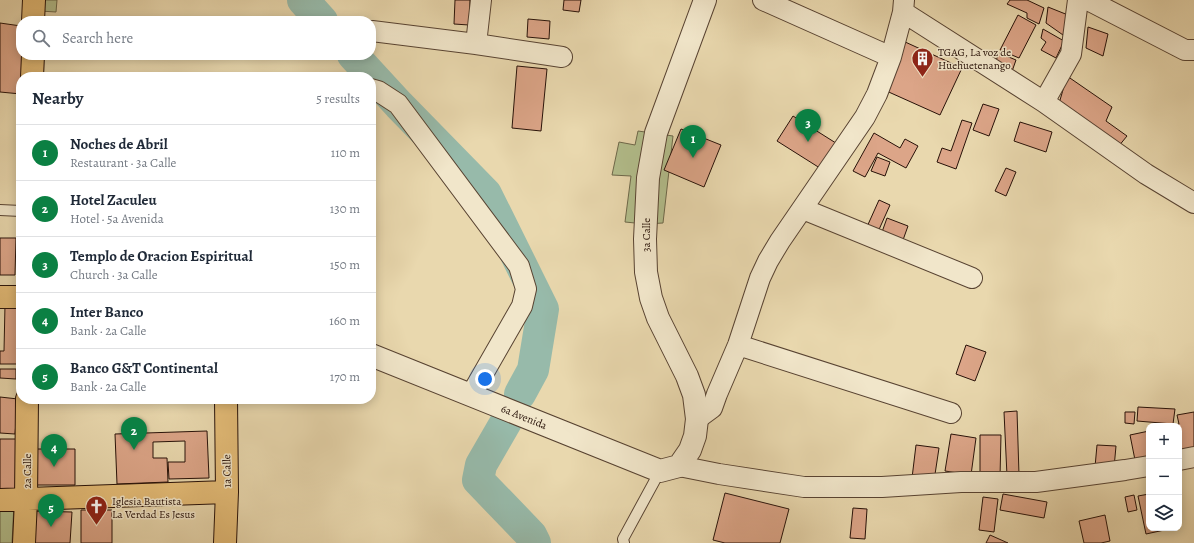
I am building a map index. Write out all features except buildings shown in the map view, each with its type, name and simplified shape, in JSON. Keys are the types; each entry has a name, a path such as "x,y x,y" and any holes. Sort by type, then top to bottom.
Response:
{"main road":[{"path":"33,16 34,0"},
{"path":"32,60 32,72"},
{"path":"0,297 16,297"},
{"name":"2a Calle","path":"24,543 27,404"},
{"name":"1a Calle","path":"225,543 227,492 226,404"},
{"path":"0,500 227,492"}],"street":[{"path":"476,44 481,0"},
{"name":"3a Calle","path":"669,468 690,450 695,436 697,419 694,395 687,376 658,318 651,298 646,272 645,239 648,178 656,133 705,0"},
{"path":"763,0 891,57"},
{"path":"1044,102 1070,54 1078,0"},
{"path":"1088,0 1184,50 1194,50"},
{"path":"697,419 712,408 738,345 760,278 768,261 780,241 865,117 877,94 891,57 903,6 1044,102 1146,174 1194,204"},
{"path":"376,32 476,44 562,57"},
{"path":"376,90 398,104 519,266 526,289 522,306 471,395"},
{"path":"803,209 972,278"},
{"path":"738,345 951,413"},
{"name":"6a Avenida","path":"376,357 471,395 669,468"},
{"path":"1182,459 1194,457"},
{"path":"669,468 804,487 882,487 961,482 1036,482 1146,466"}],"lane":[{"path":"0,210 16,211"},
{"path":"624,543 623,540 669,468"}],"green space":[{"path":"40,0 57,0 56,12 40,11"},
{"path":"638,131 673,136 663,223 645,224 625,222 631,176 612,175 619,142 635,145"},
{"path":"0,504 14,504 12,543 0,543"}],"waterway":[{"path":"303,0 317,16"},
{"path":"358,60 369,72"},
{"path":"376,80 486,194 543,309 533,370 520,394"},
{"path":"507,420 481,465 478,480 531,535 535,543"}],"place":[{"name":"TGAG, La voz de Huehuetenango","path":"922,78"},
{"name":"Templo de Oracion Espiritual","path":"808,142"},
{"name":"Noches de Abril","path":"693,158"},
{"name":"Hotel Zaculeu","path":"134,450"},
{"name":"Inter Banco","path":"54,467"},
{"name":"Iglesia Bautista La Verdad Es Jesus","path":"96,526"},
{"name":"Banco G&T Continental","path":"51,527"}]}
